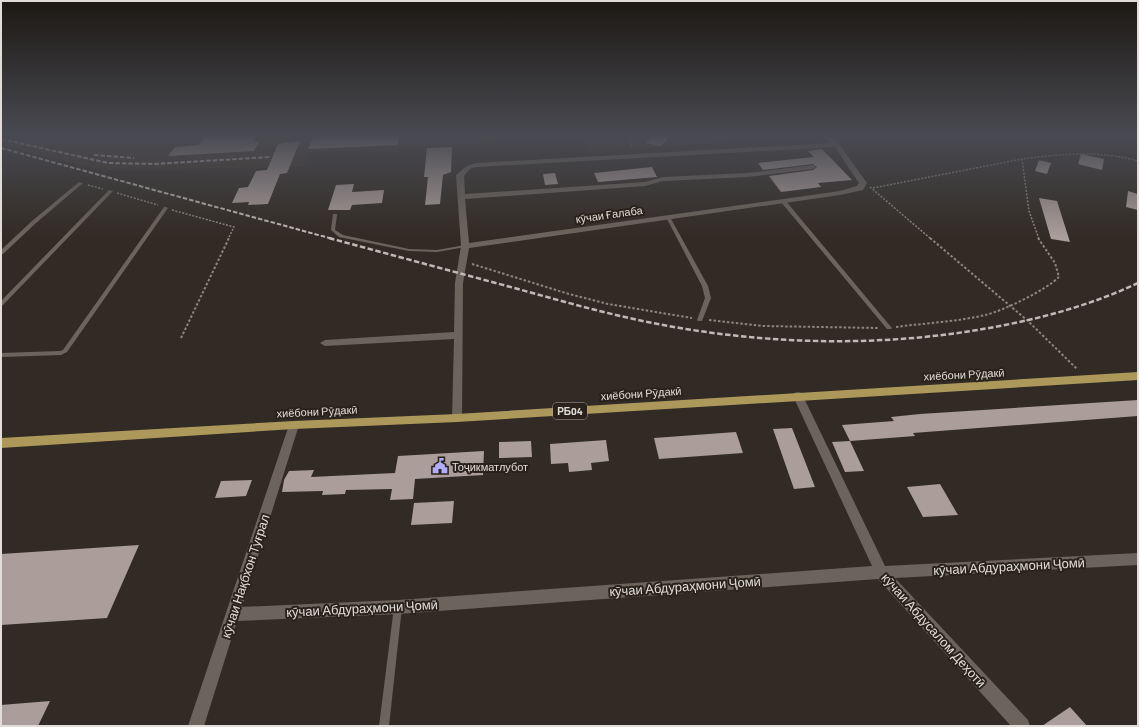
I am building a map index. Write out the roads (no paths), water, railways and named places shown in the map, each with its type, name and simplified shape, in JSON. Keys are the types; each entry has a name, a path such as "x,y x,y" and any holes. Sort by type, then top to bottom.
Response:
{"main road":[{"name":"хиёбони Рӯдакӣ","path":"1,443 294,425 457,418 1138,376"}],"street":[{"path":"457,418 459,335 458,284 465,246 460,175 467,169"},
{"path":"461,197 645,184 663,179 748,175 797,169"},
{"name":"кӯчаи Ғалаба","path":"465,246 840,193 855,190 862,186 861,180 853,169"},
{"path":"326,343 459,335"},
{"name":"кӯчаи Абдусалом Деҳотӣ","path":"798,396 880,572 1022,726"},
{"name":"кӯчаи Нақбхон Туғрал","path":"196,726 294,425"},
{"name":"кӯчаи Абдураҳмони Ҷомӣ","path":"232,614 398,607 880,572 1138,559"}],"lane":[{"path":"1,253 34,222 81,183"},
{"path":"1,304 111,191"},
{"path":"783,200 889,328"},
{"path":"1,356 61,354 65,351 166,208"},
{"path":"335,215 333,230 341,236 409,250 437,251 465,246"},
{"path":"668,217 706,286 708,298 700,320"},
{"path":"384,726 398,607"}],"railway":[{"path":"77,169 333,239"},
{"path":"329,238 619,316 680,328 789,340 862,341 935,336 971,331 1014,323 1077,307 1138,283"}],"place":[{"name":"Тоҷикматлубот","path":"440,466"}]}
